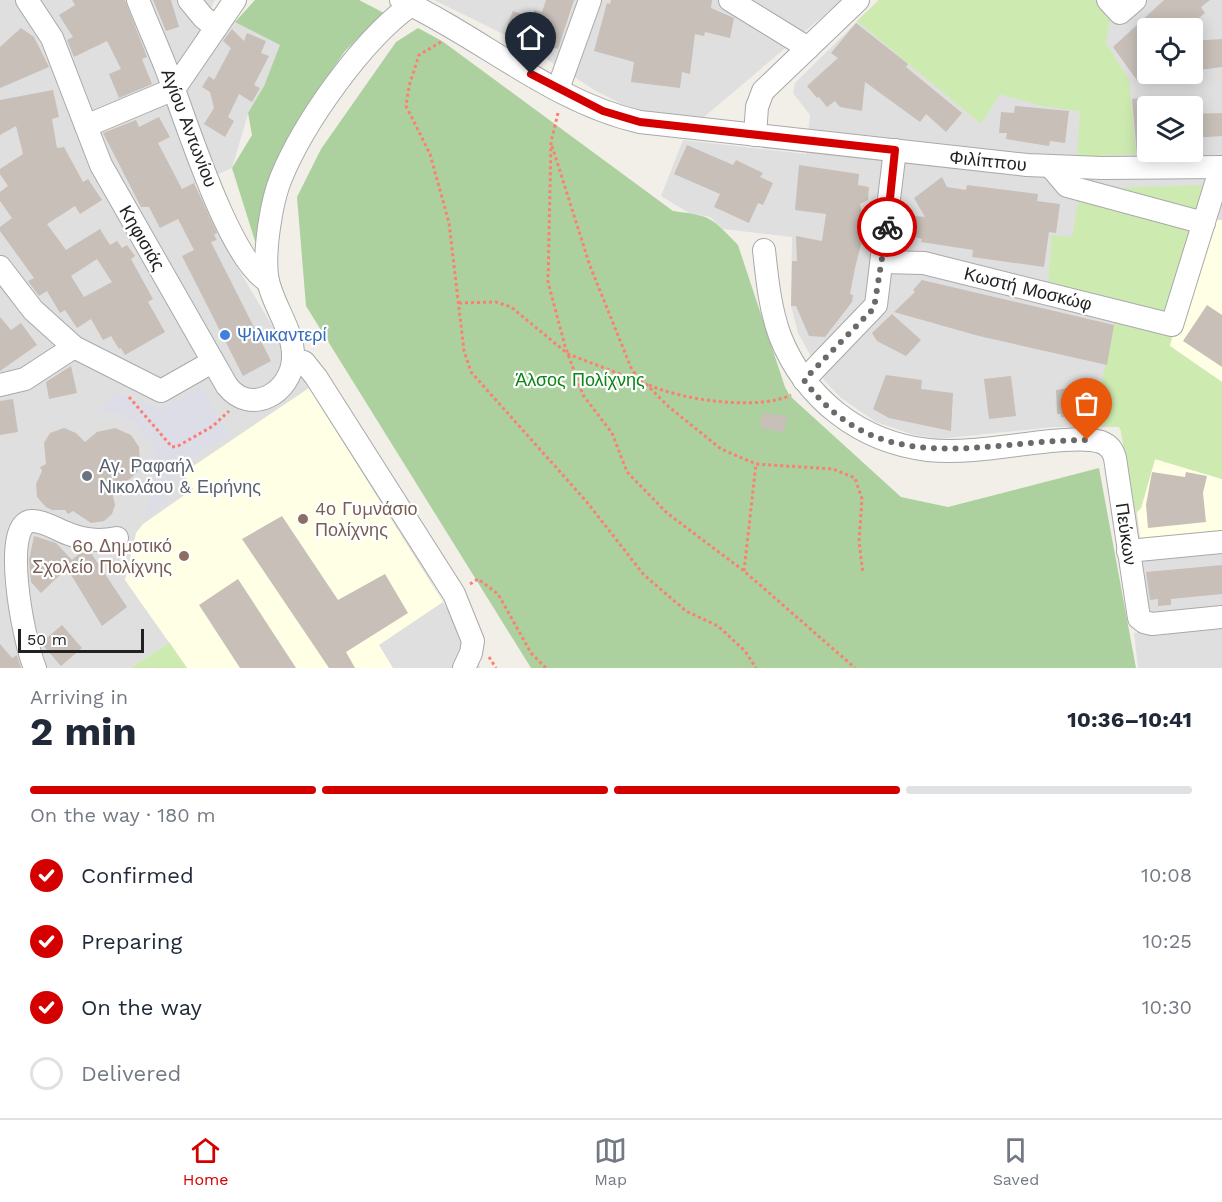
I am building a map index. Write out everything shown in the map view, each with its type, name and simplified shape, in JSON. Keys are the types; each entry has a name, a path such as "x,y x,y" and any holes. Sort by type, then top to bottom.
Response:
{"street":[{"name":"Κηφισιάς","path":"27,0 52,38 101,165 123,207 212,362 237,396"},
{"name":"Αγίου Αντωνίου","path":"138,0 174,89 195,152 247,261 268,281"},
{"path":"189,0 216,28"},
{"path":"86,126 174,89 235,0"},
{"path":"558,89 590,0"},
{"path":"730,0 808,48"},
{"path":"755,135 757,107 763,91 858,0"},
{"path":"1108,0 1120,13 1135,0"},
{"path":"237,396 255,400 278,392 287,380 293,359 292,347 268,281 266,262 274,199 288,162 320,109 355,61 406,2"},
{"name":"Φιλίππου","path":"406,2 435,8 453,28 558,89 603,111 629,120 1051,167 1221,167"},
{"path":"764,250 777,327 804,380 874,308 883,262 895,150"},
{"path":"1051,167 1067,186 1204,222 1221,167"},
{"name":"Κωστή Μοσκώφ","path":"883,262 924,263 1172,325 1204,222"},
{"path":"0,267 33,310 74,347 161,392 212,362"},
{"path":"0,385 25,379 74,347"},
{"path":"293,359 304,362 316,377 454,594 472,641 471,653 464,668"},
{"name":"Πεύκων","path":"804,380 824,404 843,419 883,439 904,445 929,450 1087,440 1108,445 1115,458 1137,615 1144,622 1222,617"},
{"path":"35,668 15,620 1,548 3,537 12,526 31,521 50,525 71,535 87,539 103,541 117,538"},
{"path":"1128,551 1222,542"}],"path":[{"path":"453,28 442,41 419,55 409,86 406,106 430,154 449,223 464,351 471,372 484,390 586,501 644,575 686,611 718,626 745,651 756,668"},
{"path":"558,89 560,107 551,142 548,282 568,354 583,395 612,433 627,472 667,513 744,571 855,668"},
{"path":"551,142 590,266 632,370 669,407 721,448 756,464 833,469 855,478 862,499 859,542 863,574"},
{"path":"458,303 496,302 511,307 568,354 594,367 663,392 746,405 790,396 804,380"},
{"path":"123,371 124,386 129,397 172,447 178,446 221,420 237,396"},
{"path":"744,571 756,464"},
{"path":"478,579 498,594 531,653 546,668"}],"shaded area":[{"path":"0,0 215,0 211,8 281,45 264,86 248,114 232,168 195,184 239,270 309,388 412,548 481,668 187,668 169,643 130,668 0,668"},
{"path":"434,0 842,0 697,123 626,106 596,91 523,44"},
{"path":"879,0 1222,0 1222,668 1138,668 1134,633 1146,632 1125,452 1120,427 1054,427 937,439 911,434 876,422 841,398 824,380 798,333 791,306 792,237 723,229 710,217 689,213 661,196 683,140 806,154 810,115 793,93 795,83"},
{"path":"1213,220 1222,220 1222,382 1169,346"},
{"path":"201,387 229,435 177,468 165,504 145,517 157,464 152,444 135,422 119,414 99,411 113,392 160,409"},
{"name":"4ο Γυμνάσιο Πολίχνης","path":"309,388 443,602 379,645 393,668 187,668 125,580 136,533 143,524 193,489 183,473"},
{"path":"1155,459 1222,479 1222,531 1140,538 1137,512 1141,508"}],"green space":[{"path":"255,0 359,0 384,13 345,51 313,97 260,257 232,168 252,135 248,113 264,86 280,45 235,22"},
{"path":"879,0 1094,0 1110,18 1106,43 1129,79 1136,154 1077,157 1080,111 1042,106 1000,94 981,124 857,21"},
{"name":"Άλσος Πολίχνης","path":"418,28 442,41 673,211 696,214 716,223 738,245 790,396 901,497 948,507 1099,468 1136,668 531,668 306,306 297,197 321,149 396,42"},
{"path":"1203,185 1206,187 1199,212 1110,188"},
{"path":"1079,197 1199,227 1170,346 1222,382 1222,479 1155,459 1141,508 1137,512 1132,503 1119,427 1092,425 1119,302 1057,288 1056,283 1048,281 1052,235 1072,237"},
{"path":"169,643 187,668 130,668"}],"building":[{"path":"72,0 125,0 147,57 142,59 152,84 119,98 109,74 121,69 107,41 74,57 67,40 73,37 59,15 75,5"},
{"path":"153,0 171,0 179,27 166,31"},
{"path":"546,0 574,0 558,49 525,39 527,33 507,25 513,11 532,18 534,10 542,12"},
{"path":"611,0 712,0 711,8 734,18 730,38 705,32 704,36 695,34 690,74 682,72 680,88 631,82 634,62 594,51 607,3 610,4"},
{"path":"1164,0 1210,0 1201,7 1205,13 1199,18 1144,18"},
{"path":"856,23 908,64 906,67 962,113 946,132 926,114 920,122 865,82 862,111 840,107 835,101 827,107 807,86 838,58 831,53"},
{"path":"1137,25 1137,80 1113,47"},
{"path":"21,28 34,37 49,67 0,88 0,47"},
{"path":"232,29 244,41 247,33 266,41 261,53 269,56 254,85 260,88 252,102 239,94 228,117 234,121 225,137 204,124 214,108 210,92 202,87 209,76 214,80 231,48 223,41"},
{"path":"1222,39 1222,67 1203,70 1203,40"},
{"path":"53,90 59,117 52,119 57,148 64,147 83,182 88,179 102,200 80,214 75,206 47,224 66,250 100,229 110,245 117,241 122,248 127,245 135,256 131,259 153,299 148,302 165,332 125,355 111,336 103,340 91,319 77,328 65,310 60,313 47,291 39,296 28,281 34,278 0,231 0,227 12,218 0,201 0,192 8,186 0,174 0,169 23,154 16,126 0,135 0,100","holes":["97,259 112,282 84,297 71,276"]},
{"path":"1137,98 1137,154 1132,99"},
{"path":"1015,106 1069,111 1065,143 1050,141 1049,146 1006,139 1007,133 999,133 1001,112 1014,113"},
{"path":"1222,113 1222,136 1203,137 1203,114"},
{"path":"159,117 170,137 158,143 182,189 194,183 217,233 214,235 217,240 211,242 271,361 243,376 182,256 194,250 178,219 160,228 149,207 141,207 103,133 136,120 139,127"},
{"path":"687,145 733,165 736,160 763,173 760,177 773,183 763,205 758,203 749,223 714,207 720,194 674,174"},
{"path":"799,165 859,174 858,185 869,187 868,200 860,204 865,229 850,294 853,295 852,302 825,337 809,336 796,306 791,306 792,261 797,261 796,236 822,241 826,214 795,210"},
{"path":"942,177 947,187 966,190 967,185 1038,194 1037,201 1060,204 1056,233 1049,232 1044,267 972,257 973,250 921,242 922,239 902,234 905,215 925,217 914,198"},
{"path":"922,280 1114,325 1107,365 979,336 894,312 915,292 913,290"},
{"path":"1207,305 1222,315 1222,367 1183,341"},
{"path":"892,314 921,340 906,356 877,341 872,333"},
{"path":"0,317 11,330 21,323 37,345 0,371"},
{"path":"71,366 77,393 49,399 46,382"},
{"path":"886,375 922,380 921,389 953,393 951,431 889,418 873,409"},
{"path":"1011,376 1016,416 989,419 984,379"},
{"path":"1100,383 1092,418 1061,417 1061,414 1057,414 1056,390"},
{"path":"13,399 18,432 0,435 0,401"},
{"path":"762,413 787,416 784,432 760,428"},
{"name":"Αγ. Ραφαήλ Νικολάου & Ειρήνης","path":"64,428 76,433 85,442 97,432 115,428 131,435 139,447 140,463 137,472 130,479 111,487 115,505 112,514 104,521 91,523 73,511 68,514 65,510 52,510 37,497 36,484 42,471 40,467 46,464 44,443 50,433"},
{"path":"1152,472 1185,477 1186,472 1207,476 1203,493 1206,522 1148,528 1146,505"},
{"path":"282,516 338,600 385,574 408,613 346,652 355,668 329,668 242,539"},
{"path":"34,536 56,543 72,560 81,552 91,553 127,607 102,626 67,568 41,593 31,582 29,560"},
{"path":"1222,565 1222,594 1171,599 1171,605 1158,606 1158,599 1150,600 1146,572"},
{"path":"238,579 296,668 240,668 199,605"},
{"path":"62,625 82,648 61,666 41,643"},
{"path":"0,644 12,658 17,655 21,668 0,668"}],"way so far":[{"path":"887,227 876,305 804,380 818,398 833,412 857,427 883,439 917,448 967,449 1087,440"}],"place":[{"name":"Ψιλικαντερί","path":"225,335"},
{"name":"Αγ. Ραφαήλ Νικολάου & Ειρήνης","path":"87,476"},
{"name":"4ο Γυμνάσιο Πολίχνης","path":"303,519"},
{"name":"6ο Δημοτικό Σχολείο Πολίχνης","path":"184,556"}],"route":[{"path":"531,74 603,111 640,122 895,150 887,227"}]}
